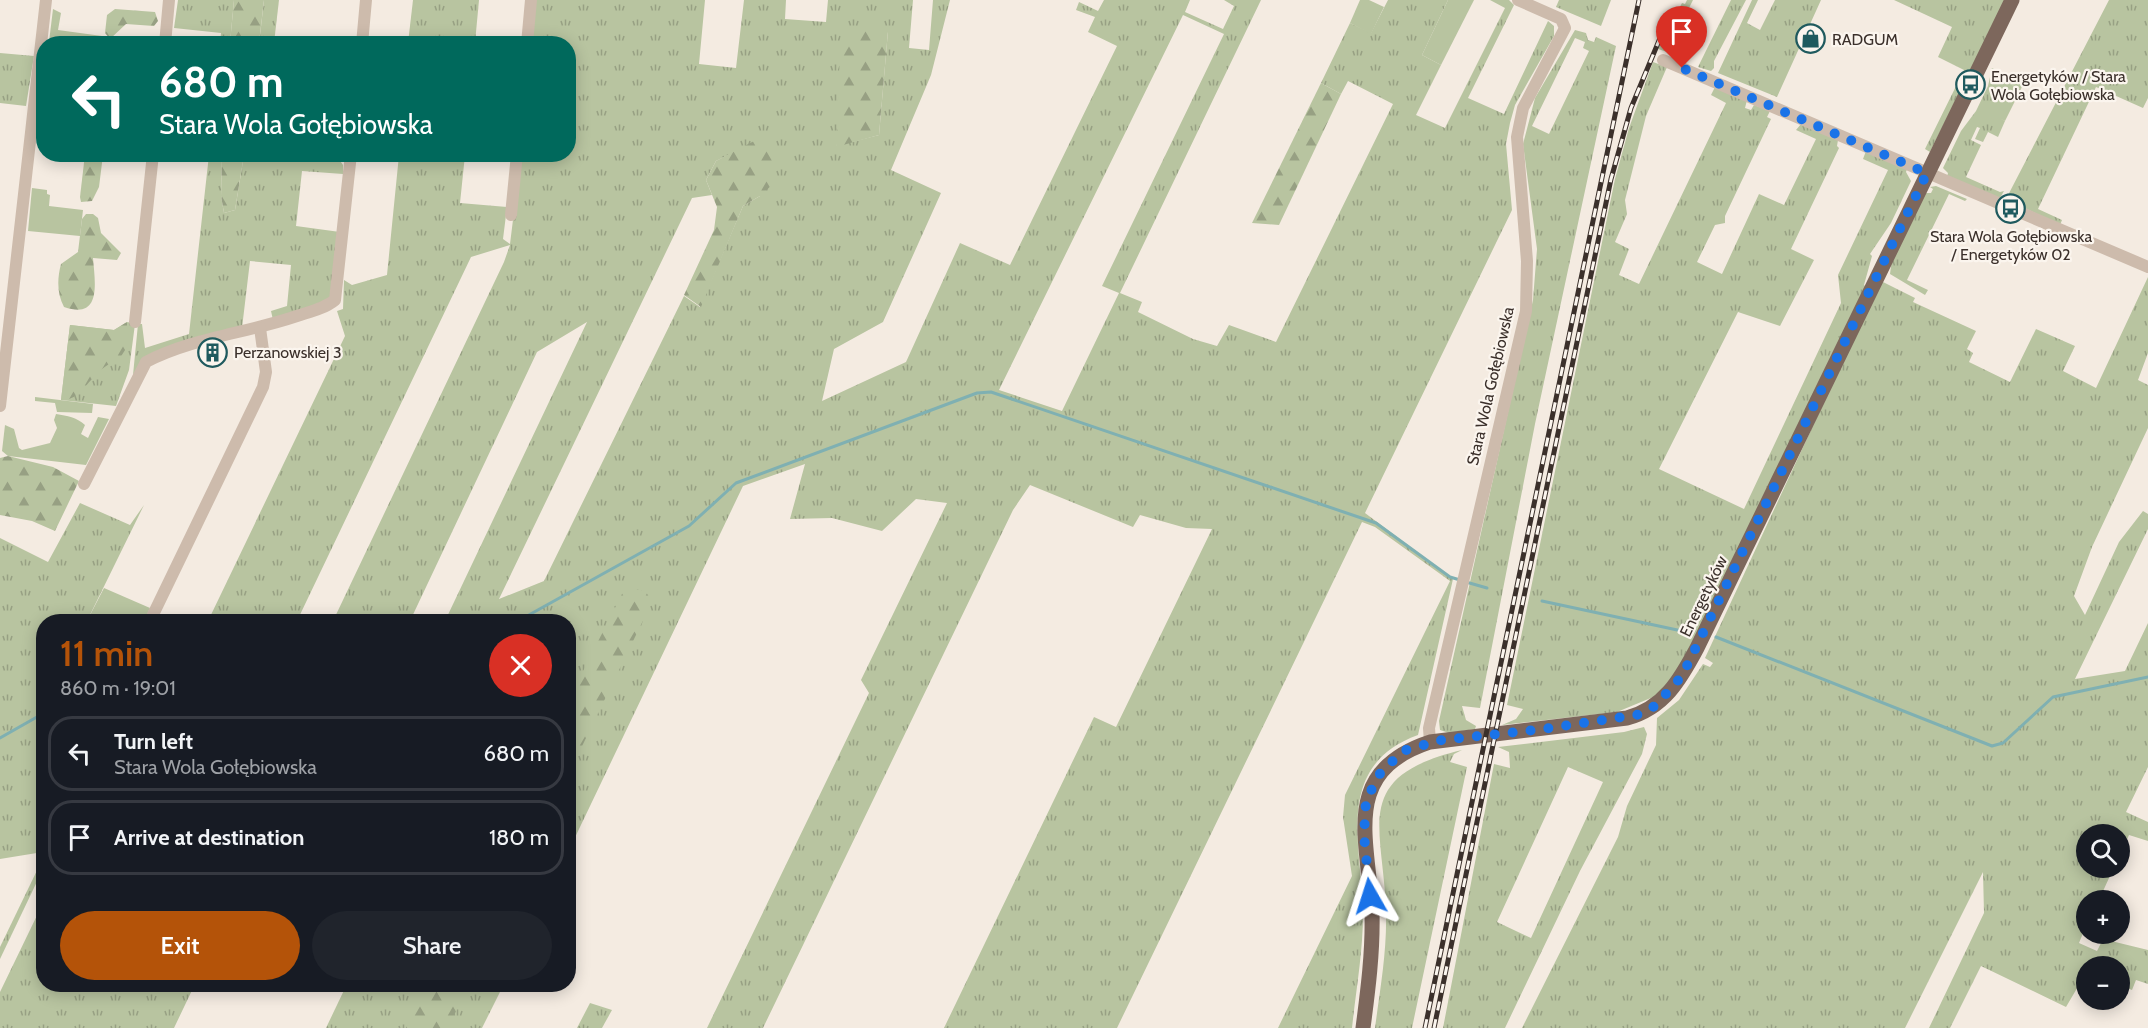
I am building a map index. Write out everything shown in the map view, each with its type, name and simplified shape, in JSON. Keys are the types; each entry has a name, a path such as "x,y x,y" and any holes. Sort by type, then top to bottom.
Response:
{"main road":[{"name":"Energetyków","path":"1363,1028 1372,943 1372,910 1364,835 1366,800 1382,770 1406,750 1430,742 1628,718 1655,706 1669,693 1682,676 1697,648 2012,0"}],"street":[{"path":"42,36 46,0"},
{"path":"166,36 169,0"},
{"path":"363,36 366,0"},
{"path":"528,36 531,0"},
{"name":"Stara Wola Gołębiowska","path":"1430,742 1429,728 1526,311 1527,261 1517,137 1520,117 1565,28 1561,19 1518,0"},
{"path":"1663,60 2148,267"},
{"path":"0,406 36,88"},
{"path":"135,322 152,162"},
{"path":"84,484 146,362 165,352 260,328 324,307 335,300 350,162"},
{"path":"511,215 516,162"},
{"path":"153,614 263,387 266,372 260,328"}],"green space":[{"path":"178,0 234,0 231,36 174,28"},
{"path":"234,0 264,0 260,36 231,36"},
{"path":"264,0 279,0 275,36 260,36"},
{"path":"413,0 479,0 476,36 409,36"},
{"path":"536,0 705,0 699,64 736,68 744,0 786,0 785,19 826,22 828,0 913,0 909,48 929,50 933,0 950,0 931,75 891,170 941,193 883,322 834,349 822,401 906,362 960,243 1010,265 1117,46 1088,32 1095,17 1076,10 1079,2 1098,11 1104,0 1190,0 1185,12 1223,29 1234,6 1224,0 1261,0 1120,293 1142,302 1138,312 1193,339 1217,346 1229,325 1276,342 1393,104 1348,81 1341,94 1321,83 1350,23 1371,33 1388,0 1448,0 1422,55 1441,65 1416,115 1445,128 1505,8 1490,0 1509,0 1514,5 1468,98 1504,114 1548,21 1554,26 1554,36 1515,105 1510,123 1506,144 1512,210 1365,513 1453,579 1418,735 1391,749 1373,766 1363,787 1358,810 1358,835 1363,928 1352,1028 1278,1028 1352,876 1343,817 1345,795 1450,581 1375,527 1362,522 1117,1028 944,1028 1094,717 1116,727 1212,529 1186,528 1140,515 1133,527 1030,485 1013,510 763,1028 707,1028 869,693 861,680 947,503 916,499 882,531 832,518 790,519 805,464 743,486 576,835 576,614 448,614 587,322 537,352 413,614 336,614 504,262 510,245 471,257 300,614 211,614 345,336 337,311 343,309 344,280 352,285 387,275 398,162 464,162 460,203 507,207 503,239 510,244 520,162 576,162 576,36 532,36","holes":["1183,15 1224,34 1102,286 1119,293 1062,411 999,390","888,31 879,135 836,146","741,149 760,196 743,206 700,307 684,296 544,581 499,599 692,198 712,195 706,180 716,161"]},
{"path":"1360,0 1369,0 1384,7 1371,34 1350,23"},
{"path":"1448,0 1474,0 1441,65 1422,55"},
{"path":"1559,0 1611,0 1601,26 1556,7"},
{"path":"1687,0 1693,0 1667,52 1658,49 1682,3 1685,4"},
{"path":"1731,0 1746,0 1714,61 1714,68 1711,71 1698,67"},
{"path":"1752,0 1758,0 1747,23 1760,30 1775,0 1821,0 1777,97 1718,73"},
{"path":"1894,0 2005,0 1930,152 1925,149 1964,70 1938,57 1952,27"},
{"path":"2109,0 2148,0 2148,98 2143,108 2096,87 2038,209 2062,220 2060,225 2006,199"},
{"path":"53,9 61,13 58,30 102,36 50,36"},
{"path":"115,9 155,12 158,21 154,26 126,24 113,36 108,36 105,33 107,15"},
{"path":"841,29 888,31 879,135 836,147"},
{"path":"1575,30 1586,33 1588,40 1594,42 1596,37 1616,46 1535,424 1480,708 1462,706 1466,720 1476,726 1475,729 1449,733 1440,730 1439,721 1533,300 1537,249 1523,144 1535,98","holes":["1575,38 1585,42 1583,48 1589,51 1549,134 1532,126"]},
{"path":"0,53 34,56 26,106 0,103"},
{"path":"1653,62 1667,67 1646,116 1625,200 1627,214 1615,242 1629,249 1619,275 1639,284 1726,103 1711,95 1715,87 1747,100 1745,108 1751,110 1754,105 1770,111 1767,117 1771,119 1725,216 1725,223 1715,225 1697,262 1722,274 1759,194 1784,205 1816,139 1796,130 1801,124 1838,140 1839,148 1791,249 1814,260 1780,326 1738,312 1659,469 1744,509 1841,303 1838,275 1888,170 1863,159 1866,151 1907,169 1906,172 1911,181 1891,223 1870,254 1872,256 1864,285 1866,287 1679,672 1658,695 1617,712 1502,725 1516,719 1523,709 1507,705 1615,179 1629,128"},
{"path":"1992,68 2023,83 2021,89 2003,81 1998,117 2005,121 1998,137 1988,132 1983,142 1975,139 1980,128 1977,127 1971,140 1981,145 1966,177 2000,192 2004,191 2000,198 1947,177 1948,173 1943,168 1961,131 1976,111 1988,86"},
{"path":"2003,81 2021,89 2005,121 1998,118 1991,119 1988,112"},
{"path":"1321,83 1341,94 1279,225 1252,223"},
{"path":"775,130 772,169 776,181 760,196 743,206 701,307 684,295 714,230 717,207 706,180 716,161"},
{"path":"84,162 102,162 99,187 92,201 81,202"},
{"path":"208,162 222,162 221,196 224,213 235,210 243,162 341,162 343,174 302,171 296,226 340,232 330,299 273,320 271,311 287,306 291,265 250,261 242,328 140,363 133,375 138,324 142,324 145,348 189,334"},
{"path":"222,162 243,162 235,210 224,213 221,196"},
{"path":"1936,186 1967,199 1965,201 1949,194 1907,280 1928,290 1925,295 1890,274 1892,259 1924,193 1931,193 1933,189 1930,187"},
{"path":"32,188 47,190 47,194 50,195 49,206 83,210 80,236 28,231"},
{"path":"86,214 93,214 98,218 101,233 121,253 117,260 93,258 94,297 85,308 76,310 64,307 58,286 59,275 61,264 78,252 82,219"},
{"path":"2148,277 2148,353 2138,380 2148,385 2148,428 2092,547 2074,596 2085,615 2119,542 2143,511 2148,514 2148,529 2075,679 2125,671 2148,623 2148,767 2126,812 2148,822 2148,841 2130,835 2130,824 2076,824 2076,878 2109,878 2104,890 2076,890 2076,944 2097,951 2100,944 2123,944 2148,950 2148,984 2136,980 2132,990 2130,989 2130,956 2076,956 2076,990 2066,1007 1981,966 1950,1028 1929,1028 1984,913 1983,872 1905,1028 1522,1028 1618,837 1627,806 1656,745 1657,718 1679,700 1703,664 1710,667 1713,663 1705,658 1878,286 1883,282 1915,298 1913,302 1976,331 1967,349 1973,353 1969,362 2010,382 2036,329 2075,346 2063,371 2096,388"},
{"path":"127,322 135,324 129,370 116,406 61,400 70,325 114,330"},
{"path":"127,322 127,347 118,361 101,369 76,395 61,400 70,325 114,330"},
{"path":"35,397 93,404 92,413 57,412 55,403 35,401"},
{"path":"56,414 72,417 82,422 85,425 81,434 88,438 98,417 109,419 86,465 8,456 2,451 5,425 14,429 19,448 22,450 50,443 57,428 54,420"},
{"path":"8,456 53,467 79,481 55,531 32,521 0,515 0,458"},
{"path":"80,503 130,525 144,505 90,614 36,614 36,853 0,859 0,538 48,562"},
{"path":"626,586 646,592 652,602 576,759 576,685"},
{"path":"104,588 150,608 147,614 91,614"},
{"path":"1644,727 1647,734 1642,754 1580,871 1505,1028 1443,1028 1494,764 1510,768 1509,752 1498,747 1624,732","holes":["1568,767 1603,782 1531,938 1497,922"]},
{"path":"1462,750 1454,754 1450,762 1467,767 1412,1028 1375,1028 1386,928 1379,830 1381,809 1388,790 1402,775 1426,761"},
{"path":"36,872 36,884 0,959 0,947"},
{"path":"36,917 36,992 191,992 174,1028 0,1028 0,992"},
{"path":"343,992 500,992 482,1028 326,1028"},
{"path":"423,992 465,992 448,1028 406,1028"},
{"path":"590,1003 612,1010 602,1028 577,1028"}],"waterway":[{"path":"531,614 689,526 736,483 977,393 991,392 1376,523 1450,577 1460,580"},
{"path":"1466,582 1487,588"},
{"path":"1542,601 1682,631 1693,629"},
{"path":"1716,637 1992,746 2003,743 2053,697 2148,677"},
{"path":"0,738 36,718"}],"railway":[{"path":"1425,1028 1639,0"},
{"path":"1434,1028 1611,179 1631,108 1663,31"}],"place":[{"name":"RADGUM","path":"1811,39"},
{"name":"Energetyków / Stara Wola Gołębiowska","path":"1970,85"},
{"name":"Stara Wola Gołębiowska / Energetyków 02","path":"2011,208"},
{"name":"Perzanowskiej 3","path":"213,352"}],"route":[{"path":"1370,896 1364,835 1366,800 1382,770 1406,750 1442,740 1628,718 1647,711 1669,693 1682,676 1707,628 1927,173 1682,68"}]}
